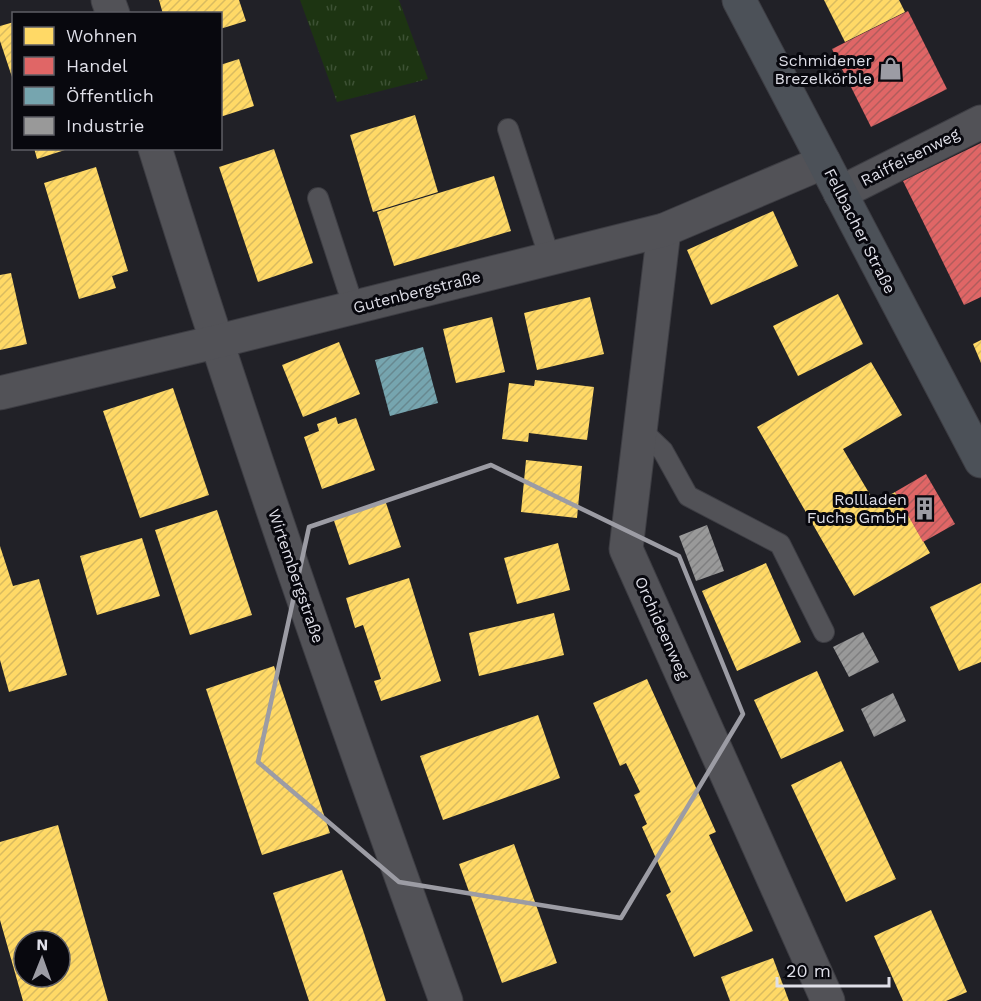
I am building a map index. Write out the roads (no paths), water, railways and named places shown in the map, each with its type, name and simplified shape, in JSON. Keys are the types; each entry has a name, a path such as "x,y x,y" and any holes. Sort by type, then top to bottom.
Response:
{"street":[{"name":"Fellbacher Straße","path":"739,0 981,461"},
{"name":"Raiffeisenweg","path":"840,193 981,122"},
{"name":"Wirtembergstraße","path":"156,150 215,342 355,750 446,1001"},
{"name":"Gutenbergstraße","path":"0,393 354,308 663,230 824,162"},
{"name":"Orchideenweg","path":"663,230 626,549 828,1001"}],"lane":[{"path":"508,129 550,259"},
{"path":"318,198 354,308"},
{"path":"640,429 663,451 688,496 780,544 824,632"}],"place":[{"name":"Schmidener Brezelkörble","path":"890,69"},
{"name":"Rollladen Fuchs GmbH","path":"925,508"}]}
